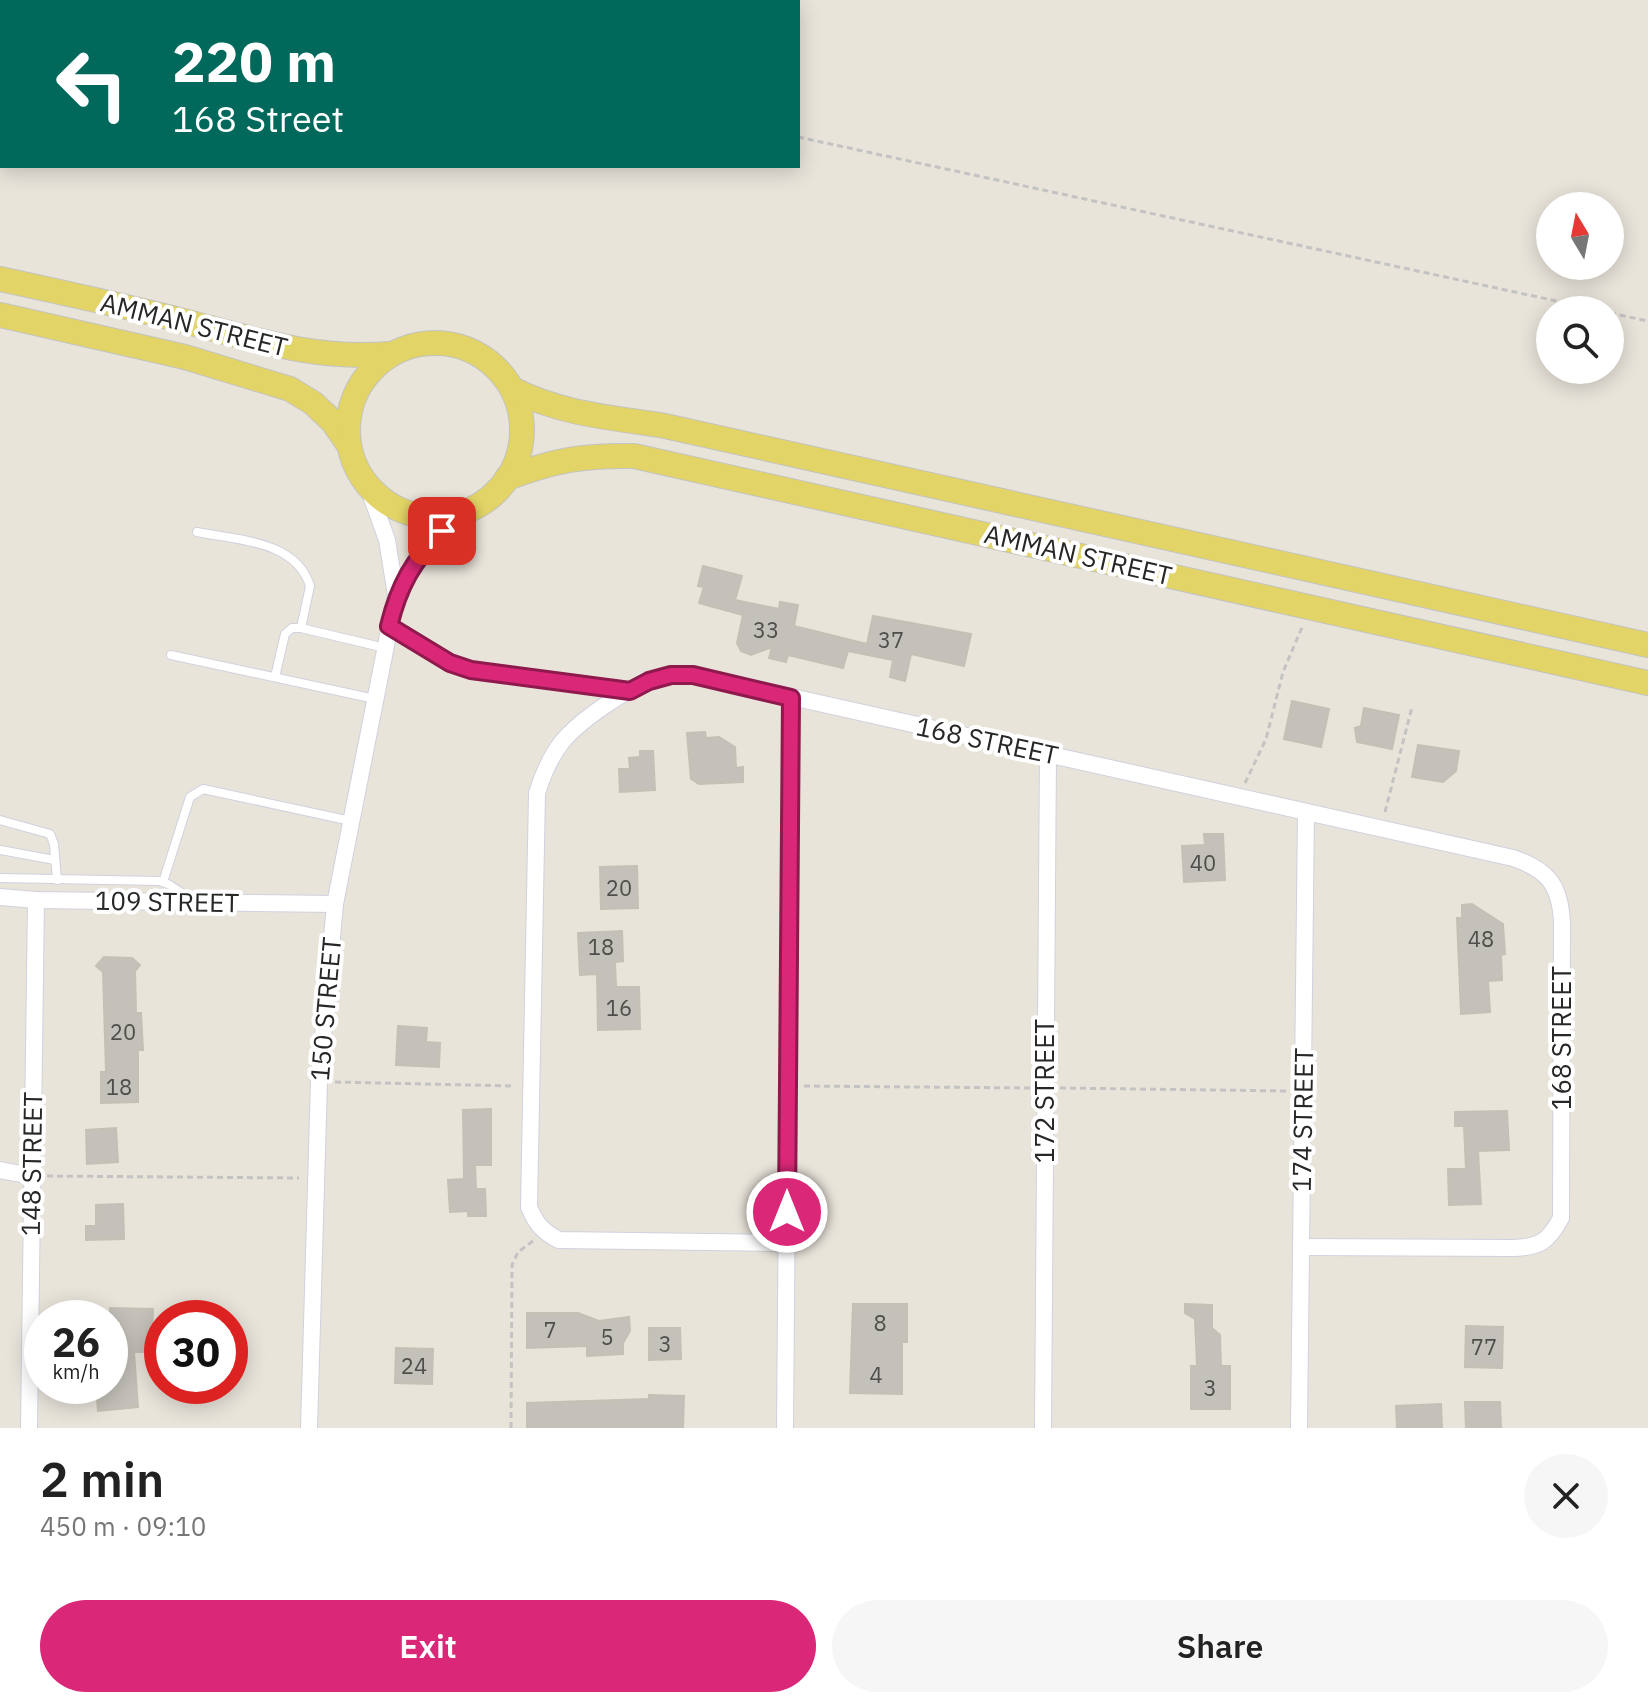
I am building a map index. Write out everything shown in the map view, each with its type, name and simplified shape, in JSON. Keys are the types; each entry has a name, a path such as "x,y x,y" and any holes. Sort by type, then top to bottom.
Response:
{"main road":[{"name":"AMMAN STREET","path":"0,279 302,352 361,356 390,354"},
{"name":"AMMAN STREET","path":"0,315 264,379 290,389 313,403 333,422 348,444"},
{"path":"436,342 459,346 490,362 512,389 520,411 522,434 518,458 507,478 488,499 462,513 437,517 411,514 387,504 368,487 355,467 348,444 348,418 355,393 370,371 390,354 412,345 436,342"},
{"name":"AMMAN STREET","path":"512,389 536,401 587,416 665,426 1648,645"},
{"name":"AMMAN STREET","path":"507,478 548,463 591,455 634,456 1648,683"}],"street":[{"name":"150 STREET","path":"368,487 387,540 396,595"},
{"name":"150 STREET","path":"309,1428 319,1081 335,904 396,595 424,550 462,513"},
{"name":"168 STREET","path":"545,1233 535,1222 529,1207 537,793 547,765 563,740 586,721 649,681 671,675 693,675 1534,865 1551,880 1561,900 1561,1218 1551,1236 1534,1247 1301,1247"},
{"path":"785,1428 791,698"},
{"name":"172 STREET","path":"1043,1428 1048,755"},
{"name":"174 STREET","path":"1299,1428 1306,812"},
{"name":"109 STREET","path":"0,897 335,904"},
{"name":"148 STREET","path":"29,1428 36,900"},
{"path":"0,1170 32,1176"},
{"path":"545,1233 559,1240 575,1241 787,1243"}],"lane":[{"path":"197,532 273,548 292,557 310,586 301,628"},
{"path":"389,626 450,663 471,670 630,691"},
{"path":"275,677 285,634 292,628 385,648"},
{"path":"171,655 375,699"},
{"path":"163,882 190,797 203,789 351,821"},
{"path":"0,820 50,834 54,844 57,880"},
{"path":"0,850 55,860"},
{"path":"0,878 163,882 197,902"}],"path":[{"path":"800,137 1536,297"},
{"path":"1624,316 1648,321"},
{"path":"1238,797 1266,739 1283,672 1310,608"},
{"path":"1381,829 1412,707"},
{"path":"319,1081 530,1086"},
{"path":"32,1176 315,1179"},
{"path":"511,1428 512,1265 518,1252 545,1233"}],"building":[{"path":"703,566 742,576 735,600 779,609 780,602 798,605 794,626 867,644 873,616 971,634 964,666 911,654 905,681 890,677 893,660 848,651 843,668 788,655 786,662 769,658 772,647 751,655 741,651 737,643 743,615 699,603 704,587 698,586"},
{"path":"1292,701 1329,709 1321,747 1284,739"},
{"path":"1364,708 1399,715 1392,749 1357,742 1355,728 1361,726"},
{"path":"705,732 706,738 719,737 735,747 736,768 743,767 743,782 699,784 691,779 687,733"},
{"path":"1418,745 1459,751 1456,771 1443,782 1412,777"},
{"path":"640,751 653,751 655,790 620,792 619,769 630,769 629,758 640,757"},
{"path":"1204,834 1223,834 1225,880 1184,882 1182,846 1205,845"},
{"path":"637,866 638,908 601,909 600,867"},
{"path":"1472,904 1503,924 1505,954 1501,955 1502,980 1488,981 1490,1012 1461,1014 1457,918 1462,918 1462,905"},
{"path":"622,931 623,961 615,962 616,987 639,987 640,1029 598,1030 597,974 580,975 578,933"},
{"path":"104,957 132,958 140,965 135,971 136,1013 141,1013 143,1050 138,1050 138,1102 101,1103 101,1072 106,1072 103,972 96,966"},
{"path":"398,1026 427,1028 426,1042 440,1043 439,1067 396,1065"},
{"path":"491,1109 491,1165 475,1165 476,1189 485,1189 486,1216 468,1216 468,1211 450,1212 448,1180 464,1179 463,1110"},
{"path":"1507,1111 1509,1150 1478,1151 1481,1204 1449,1205 1448,1169 1466,1169 1464,1126 1455,1126 1455,1112"},
{"path":"116,1128 118,1162 87,1164 86,1130"},
{"path":"123,1204 124,1239 86,1240 86,1226 96,1226 96,1205"},
{"path":"853,1304 907,1304 907,1342 902,1342 902,1394 850,1393"},
{"path":"1185,1304 1212,1305 1212,1328 1220,1335 1221,1366 1230,1366 1230,1409 1191,1409 1191,1366 1197,1366 1195,1319 1185,1313"},
{"path":"128,1308 144,1309 144,1352 134,1352 138,1407 98,1411 97,1404 128,1404"},
{"path":"527,1313 578,1313 599,1321 629,1317 630,1331 623,1343 623,1354 587,1356 587,1346 527,1348"},
{"path":"1466,1326 1503,1327 1502,1368 1465,1367"},
{"path":"649,1328 680,1328 681,1359 649,1360"},
{"path":"396,1348 433,1349 432,1384 395,1383"},
{"path":"649,1395 684,1396 683,1428 527,1428 527,1403 649,1399"},
{"path":"1465,1402 1500,1402 1501,1428 1466,1428"},
{"path":"1441,1404 1442,1428 1397,1428 1396,1406"}],"route":[{"path":"442,531 424,550 396,595 389,626 450,663 498,675 630,691 649,681 671,675 693,675 791,698 787,1212"}]}
